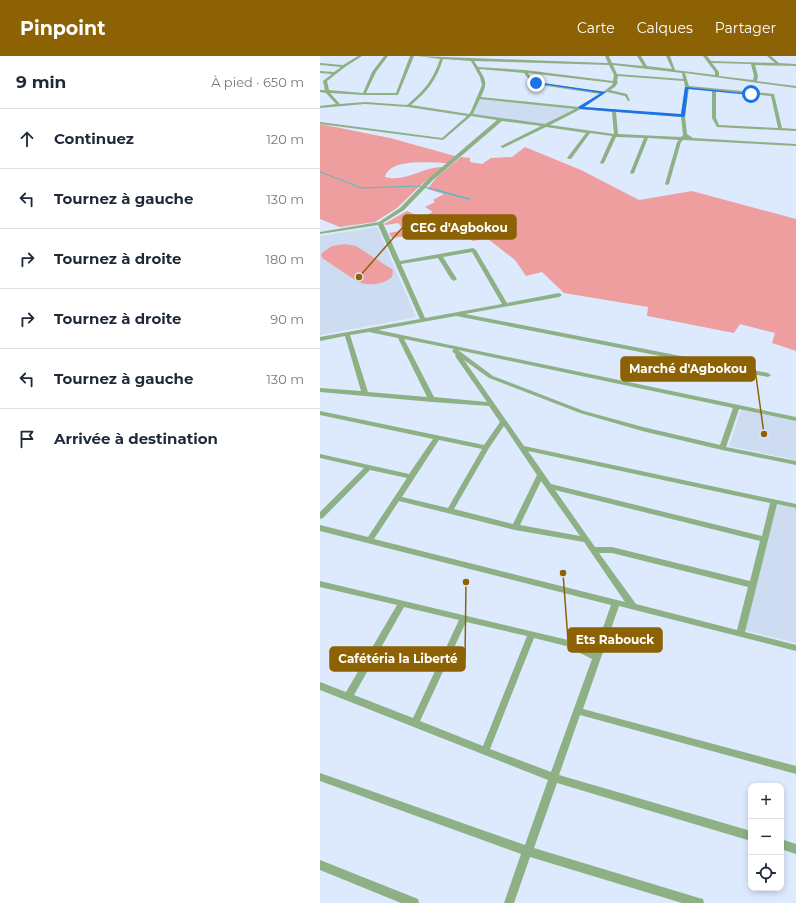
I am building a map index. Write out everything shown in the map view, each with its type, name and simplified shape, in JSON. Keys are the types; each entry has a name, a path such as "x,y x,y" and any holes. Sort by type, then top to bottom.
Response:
{"street":[{"path":"320,80 325,81 360,56"},
{"path":"364,94 374,72 386,56"},
{"path":"320,91 364,94 397,94 412,56"},
{"path":"419,56 472,60 577,62 674,69 771,86 778,85 796,87"},
{"path":"506,61 509,56"},
{"path":"571,56 577,62"},
{"path":"503,147 580,108 614,86 616,82 616,75 607,56"},
{"path":"639,56 646,67"},
{"path":"668,56 674,69"},
{"path":"705,56 717,72 717,77"},
{"path":"769,56 779,65"},
{"path":"408,106 420,97 435,78 442,58"},
{"path":"320,123 443,139 471,115 484,85 482,77 472,60"},
{"path":"629,66 642,62"},
{"path":"711,62 796,65"},
{"path":"320,64 344,66"},
{"path":"753,64 756,76 755,82"},
{"path":"477,68 616,82"},
{"path":"667,184 682,139 683,116 687,87 683,71"},
{"path":"320,72 335,73"},
{"path":"525,72 532,80 541,84 626,95 628,100"},
{"path":"616,75 685,80"},
{"path":"325,81 327,91 340,105"},
{"path":"771,86 780,129"},
{"path":"687,87 773,95"},
{"path":"714,90 714,118 718,126 796,130"},
{"path":"478,98 683,116"},
{"path":"320,107 365,103 408,106 615,136 796,145"},
{"path":"602,163 617,130 614,111"},
{"path":"320,233 380,223 402,209 424,186 501,119"},
{"path":"569,158 588,133"},
{"path":"632,173 646,138"},
{"path":"380,223 423,320"},
{"path":"398,263 473,250 506,304"},
{"path":"440,256 454,279"},
{"path":"320,338 559,295"},
{"path":"456,314 768,375"},
{"path":"369,330 454,349 796,419"},
{"path":"347,334 365,394"},
{"path":"400,336 432,400"},
{"path":"454,349 633,607"},
{"path":"454,349 491,377 582,412 642,429 722,448 796,463"},
{"path":"320,390 492,404"},
{"path":"722,448 737,406"},
{"path":"320,412 486,448"},
{"path":"450,510 486,448 504,421"},
{"path":"369,541 437,438"},
{"path":"523,448 796,506"},
{"path":"320,456 411,477"},
{"path":"320,516 368,467"},
{"path":"515,527 541,474"},
{"path":"550,486 764,539"},
{"path":"397,498 515,527 587,540"},
{"path":"740,634 774,502"},
{"path":"320,528 796,648"},
{"path":"594,550 612,550 753,584"},
{"path":"320,584 568,643 597,658"},
{"path":"348,697 402,603"},
{"path":"509,903 616,603"},
{"path":"415,724 464,618"},
{"path":"485,751 532,634"},
{"path":"320,686 554,778 748,835"},
{"path":"578,711 796,770"},
{"path":"320,777 527,851 700,903"},
{"path":"784,845 796,849"},
{"path":"320,865 414,903"}],"shaded area":[{"path":"480,99 574,109 545,125 473,115"},
{"path":"320,124 390,138 455,156 448,163 412,162 395,166 388,171 385,177 400,178 436,167 444,167 422,184 397,208 375,222 340,227 320,219"},
{"path":"525,147 581,170 639,200 692,191 796,219 796,351 772,343 775,333 740,324 734,333 647,316 648,307 564,293 542,272 526,276 515,260 488,239 472,241 465,232 449,234 447,231 392,238 389,233 404,230 398,223 384,224 407,211 421,217 433,212 425,207 435,202 433,200 444,194 427,189 438,176 461,157 470,158 470,162 482,164 491,158 512,157"},
{"path":"377,227 416,317 320,335 320,236"},
{"path":"345,244 356,246 393,270 392,277 380,283 371,284 358,282 322,258 321,255 323,252 332,246"},
{"path":"741,410 796,421 796,460 729,446"},
{"path":"774,503 796,508 796,643 738,629"}],"waterway":[{"path":"320,172 362,188 420,186 441,191"},
{"path":"436,190 469,199"}],"place":[{"name":"CEG d'Agbokou","path":"359,277"},
{"name":"Marché d'Agbokou","path":"764,434"},
{"name":"Ets Rabouck","path":"563,573"},
{"name":"Cafétéria la Liberté","path":"466,582"}],"route":[{"path":"536,83 604,92 580,108 683,116 687,87 751,94"}]}
